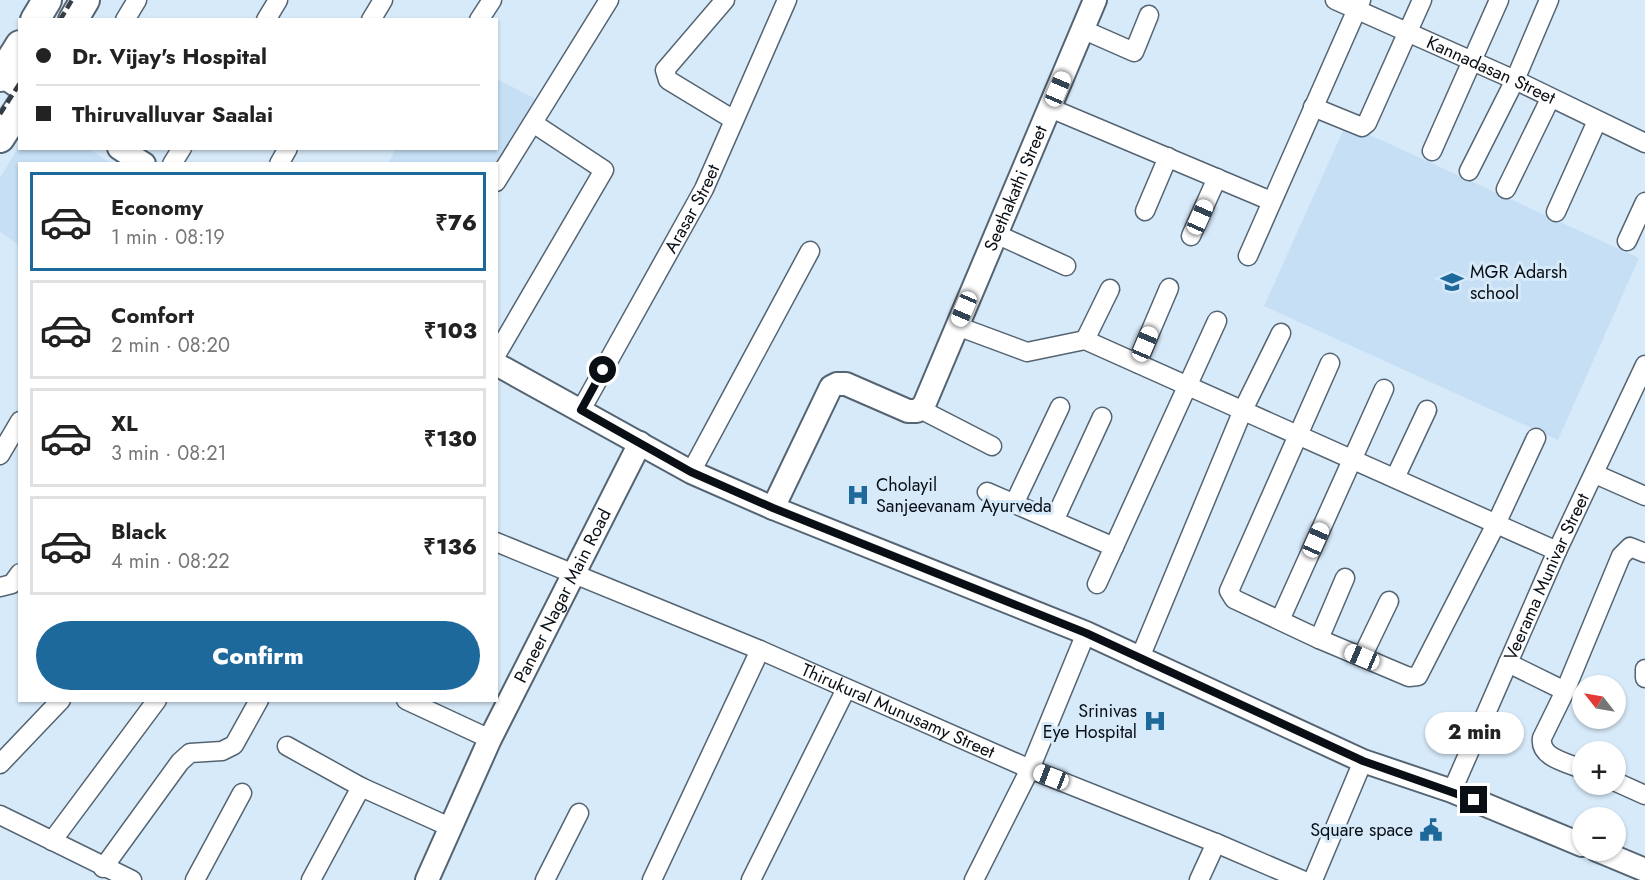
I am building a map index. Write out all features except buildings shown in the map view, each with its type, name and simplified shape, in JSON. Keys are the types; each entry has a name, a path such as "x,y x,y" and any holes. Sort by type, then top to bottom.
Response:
{"main road":[{"path":"36,18 47,0"},
{"path":"74,18 86,0"},
{"path":"5,78 18,49"},
{"path":"0,138 18,110"}],"street":[{"path":"126,18 137,0"},
{"path":"267,18 278,0"},
{"path":"372,18 383,0"},
{"path":"480,18 492,0"},
{"path":"498,179 609,0"},
{"path":"725,0 665,70 668,80 735,120"},
{"name":"Seethakathi Street","path":"920,410 1095,0"},
{"name":"Kannadasan Street","path":"1335,0 1358,5 1407,33 1645,143"},
{"path":"1312,107 1364,126 1372,116 1422,0"},
{"path":"1432,151 1499,0"},
{"path":"1469,171 1515,81 1549,0"},
{"name":"Arasar Street","path":"581,410 704,189 784,1"},
{"path":"1248,256 1358,5"},
{"path":"1083,30 1134,52 1149,15"},
{"path":"1506,189 1550,99"},
{"path":"1050,108 1271,201"},
{"path":"1556,212 1597,122"},
{"path":"498,351 604,170 533,123"},
{"path":"122,150 141,162"},
{"path":"1145,211 1168,157"},
{"path":"1191,236 1217,178"},
{"path":"1627,241 1645,202"},
{"path":"996,234 1066,266"},
{"path":"691,472 810,250"},
{"path":"1137,363 1169,288"},
{"path":"1085,340 1110,289"},
{"path":"1097,584 1217,321"},
{"path":"957,326 1026,352 1043,350 1077,339 1085,340 1557,551"},
{"path":"1138,660 1243,411 1281,333"},
{"path":"1330,363 1229,591 1234,599 1280,621 1409,677 1418,676 1424,670 1536,438"},
{"path":"498,365 691,472 773,508 1086,633 1138,660 1363,761 1452,791 1572,841"},
{"name":"Veerama Munivar Street","path":"1452,791 1557,551 1645,365"},
{"path":"773,508 831,387 837,384 846,384 908,411 920,410 992,446"},
{"path":"1280,621 1384,389"},
{"path":"1014,504 1060,407"},
{"path":"1395,478 1427,410"},
{"path":"1054,521 1102,417"},
{"path":"0,454 18,424"},
{"name":"Paneer Nagar Main Road","path":"427,880 490,739 576,574 640,443"},
{"path":"1595,474 1645,496"},
{"path":"987,492 1114,547"},
{"name":"Thirukural Munusamy Street","path":"498,543 760,650 1030,769 1302,880"},
{"path":"1572,765 1547,754 1542,747 1542,738 1565,691 1621,556 1630,547 1645,553"},
{"path":"1319,639 1345,578"},
{"path":"1362,657 1389,602"},
{"path":"974,880 1030,769 1086,633"},
{"path":"652,880 760,650"},
{"path":"1508,663 1565,691"},
{"path":"1645,669 1645,678"},
{"path":"752,880 846,689"},
{"path":"0,764 59,702"},
{"path":"52,841 156,702"},
{"path":"103,868 180,762 190,753 222,751 234,745 258,702"},
{"path":"410,702 490,739"},
{"path":"287,746 361,787 452,828"},
{"path":"1313,880 1363,761"},
{"path":"1626,786 1645,795"},
{"path":"311,880 361,787"},
{"path":"195,880 242,793"},
{"path":"545,880 579,813"},
{"path":"0,815 103,868 132,880"},
{"path":"1199,880 1216,843"},
{"path":"1623,861 1645,870"}],"shaded area":[{"path":"498,80 536,99 497,162 389,162 395,150 498,150"},
{"name":"MGR Adarsh school","path":"1346,124 1639,258 1558,440 1264,306"},
{"path":"18,148 18,150 91,150 109,162 18,162 18,244 0,232 0,178"}],"railway":[{"path":"61,18 72,0"},
{"path":"0,114 18,86"}],"place":[{"name":"MGR Adarsh school","path":"1452,282"},
{"name":"Cholayil Sanjeevanam Ayurveda","path":"858,495"},
{"name":"Srinivas Eye Hospital","path":"1155,721"},
{"name":"Square space","path":"1431,830"}],"route":[{"path":"603,370 581,410 691,472 773,508 1086,633 1138,660 1363,761 1474,800"}]}
